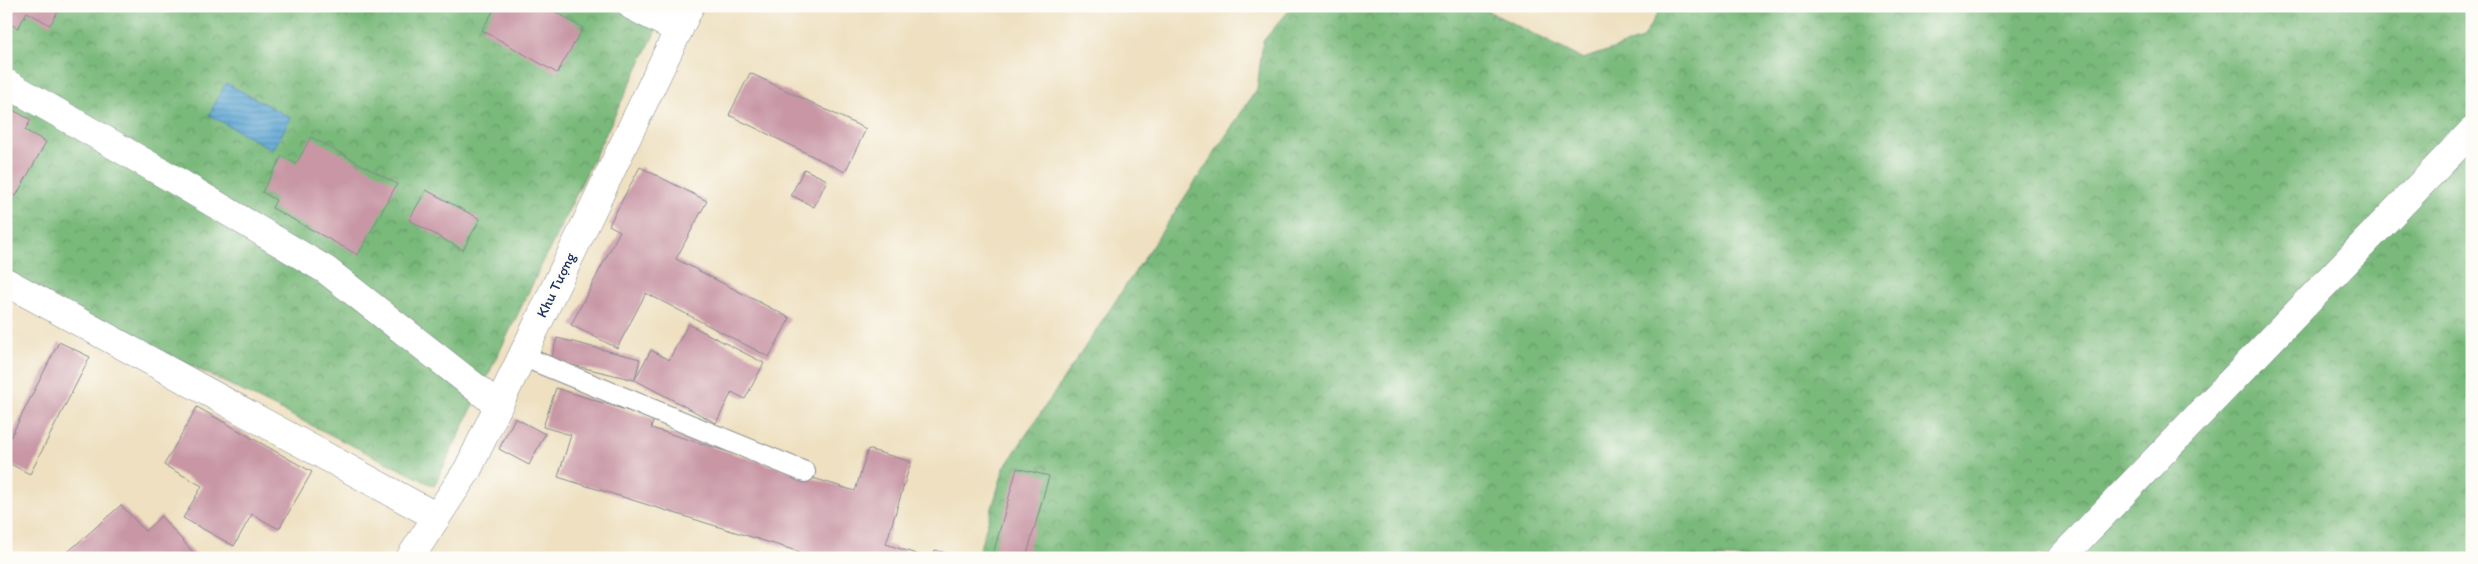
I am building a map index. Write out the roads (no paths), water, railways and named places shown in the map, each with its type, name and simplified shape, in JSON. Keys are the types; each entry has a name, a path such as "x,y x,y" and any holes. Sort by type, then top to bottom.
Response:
{"street":[{"path":"632,6 684,18"},
{"name":"Khu Tượng","path":"410,558 468,469 684,18"},
{"path":"6,83 326,270 498,405"},
{"path":"2061,558 2472,131"},
{"path":"6,282 437,517"}],"lane":[{"path":"522,356 805,472"}],"water":[{"path":"226,83 291,118 273,150 209,115"}]}
